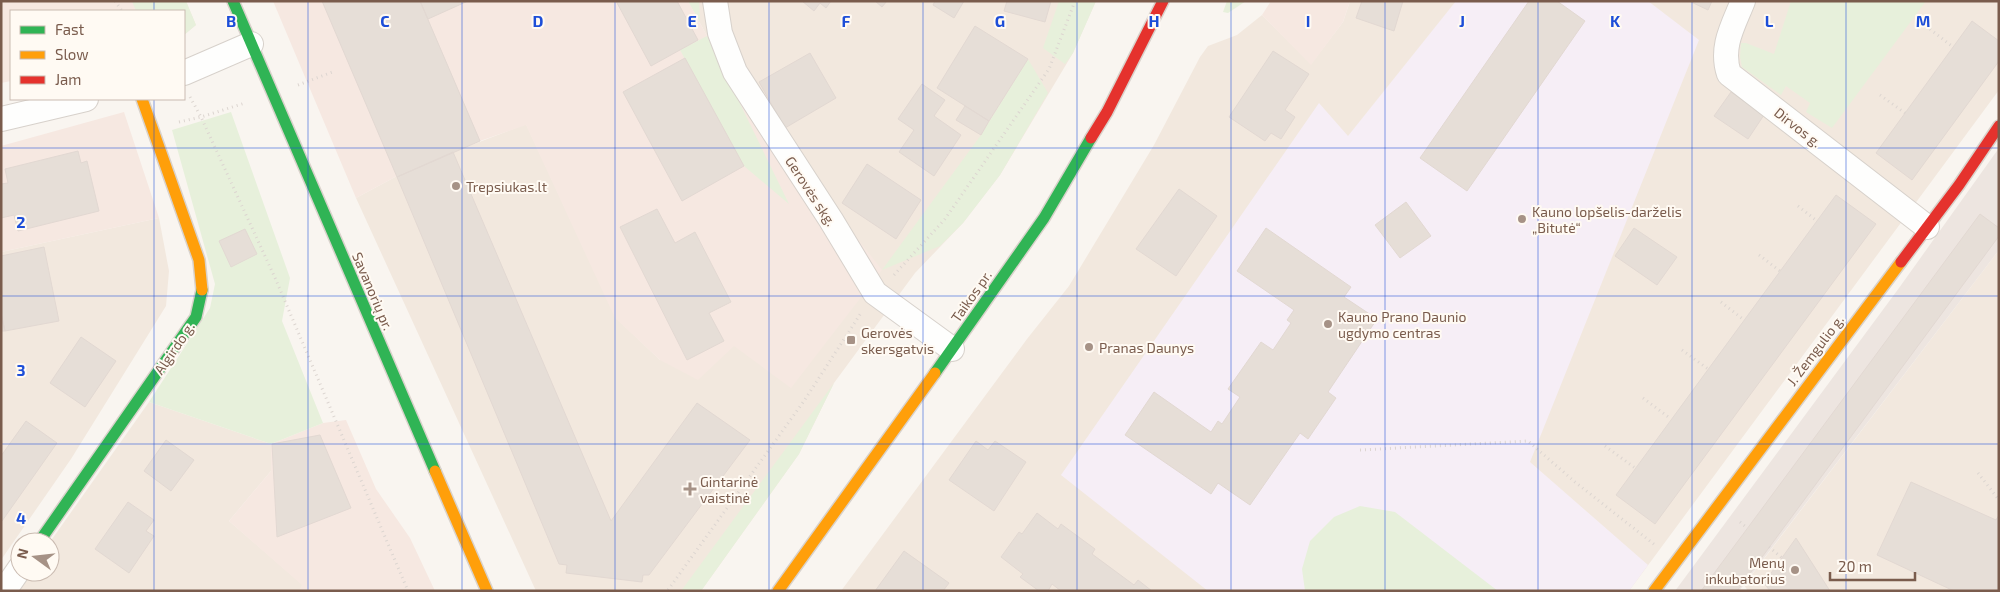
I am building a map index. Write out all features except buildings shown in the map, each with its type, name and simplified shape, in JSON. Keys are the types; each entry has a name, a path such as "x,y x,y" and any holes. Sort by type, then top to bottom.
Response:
{"main road":[{"name":"Savanorių pr.","path":"233,1 487,591"},
{"name":"Taikos pr.","path":"778,591 851,492 1044,218 1107,112 1163,1"},
{"name":"Algirdo g.","path":"46,532 196,317 202,292 200,260 142,100"},
{"name":"J. Žemgulio g.","path":"1654,591 1959,185 1999,126"}],"street":[{"name":"Gerovės skg.","path":"715,1 720,33 735,72 875,293 952,349"},
{"name":"Dirvos g.","path":"1743,1 1726,45 1725,60 1729,74 1927,227"},
{"path":"186,83 251,44"},
{"path":"1,119 82,100"}],"path":[{"path":"1926,26 1953,47"},
{"path":"186,83 276,280 408,591"},
{"path":"1880,95 1905,113"},
{"path":"1798,206 1817,221"},
{"path":"1759,255 1780,271"},
{"path":"1721,302 1744,320"},
{"path":"1682,350 1708,369"},
{"path":"1643,398 1671,419"},
{"path":"1360,450 1528,441 1575,482 1676,561"},
{"path":"1605,446 1636,468"},
{"path":"1978,473 1999,500"},
{"path":"1769,547 1782,558"}],"shaded area":[{"path":"1,1 186,1 196,25 185,34 185,10 10,10 10,81 1,83"},
{"path":"273,1 688,1 707,36 731,34 763,105 818,188 882,270 791,388 734,346 698,380 660,360 615,318 526,125 480,141 397,176 356,198"},
{"path":"688,1 1096,1 1073,53 1000,175 963,223 915,273 834,383 799,454 701,591 536,591 356,198 397,176 526,124 616,318 660,360 818,188 707,36"},
{"path":"1271,1 1350,1 1343,22 1311,65 1262,15"},
{"path":"1350,1 1999,1 1999,90 1629,591 841,591 1027,339 1069,286 1154,145 1200,57 1208,46 1237,35 1262,15 1311,64 1343,22"},
{"name":"Kauno Prano Daunio ugdymo centras","path":"1456,1 1648,1 1699,40 1530,462 1648,565 1629,591 1208,591 1061,475 1319,103 1348,136"},
{"path":"124,112 159,218 1,252 1,146"},
{"path":"1999,148 1999,250 1739,591 1675,591 1899,288"},
{"path":"159,218 169,271 166,306 71,459 20,532 10,532 10,547 1,560 1,252"},
{"path":"1999,250 1999,591 1748,591 1744,585"},
{"path":"149,402 271,444 271,471 229,521 303,585 299,591 16,591 22,582 60,582 60,532 57,532"},
{"path":"346,420 376,489 410,538 435,591 299,591 302,585 229,521 271,471 271,444 323,423"}],"green space":[{"path":"132,1 186,1 196,25 185,34 185,10 136,10"},
{"path":"688,1 699,1 700,22"},
{"path":"1059,1 1096,1 1073,53 1065,64 1043,48"},
{"path":"1227,1 1246,1 1228,13 1223,12"},
{"path":"1791,1 1926,1 1832,128 1806,112 1810,103 1786,86 1781,95 1742,67 1740,57 1741,43 1746,43 1774,54"},
{"path":"707,36 789,204 744,166 680,50"},
{"path":"1028,59 1048,93 1000,175 963,223 940,246 882,270 981,135"},
{"path":"231,112 290,278 282,321 323,423 271,444 149,402 210,308 215,284 172,130"},
{"path":"834,383 799,454 701,591 681,591"},
{"path":"1360,506 1395,512 1498,591 1305,591 1302,569 1310,541 1334,517"}],"traffic: fast":[{"path":"233,1 435,471"},
{"path":"935,373 1044,218 1091,138"},
{"path":"46,532 196,317 202,290"}],"traffic: slow":[{"path":"142,100 199,260 202,290"},
{"path":"1654,591 1901,262"},
{"path":"778,591 935,373"},
{"path":"435,471 487,591"}],"traffic: jam":[{"path":"1091,138 1107,112 1163,1"},
{"path":"1901,262 1959,185 1999,126"}],"place":[{"name":"Trepsiukas.lt","path":"456,186"},
{"name":"Kauno lopšelis-darželis „Bitutė“","path":"1522,219"},
{"name":"Kauno Prano Daunio ugdymo centras","path":"1328,324"},
{"name":"Gerovės skersgatvis","path":"851,340"},
{"name":"Pranas Daunys","path":"1089,347"},
{"name":"Gintarinė vaistinė","path":"690,489"},
{"name":"Menų inkubatorius","path":"1795,570"}]}
